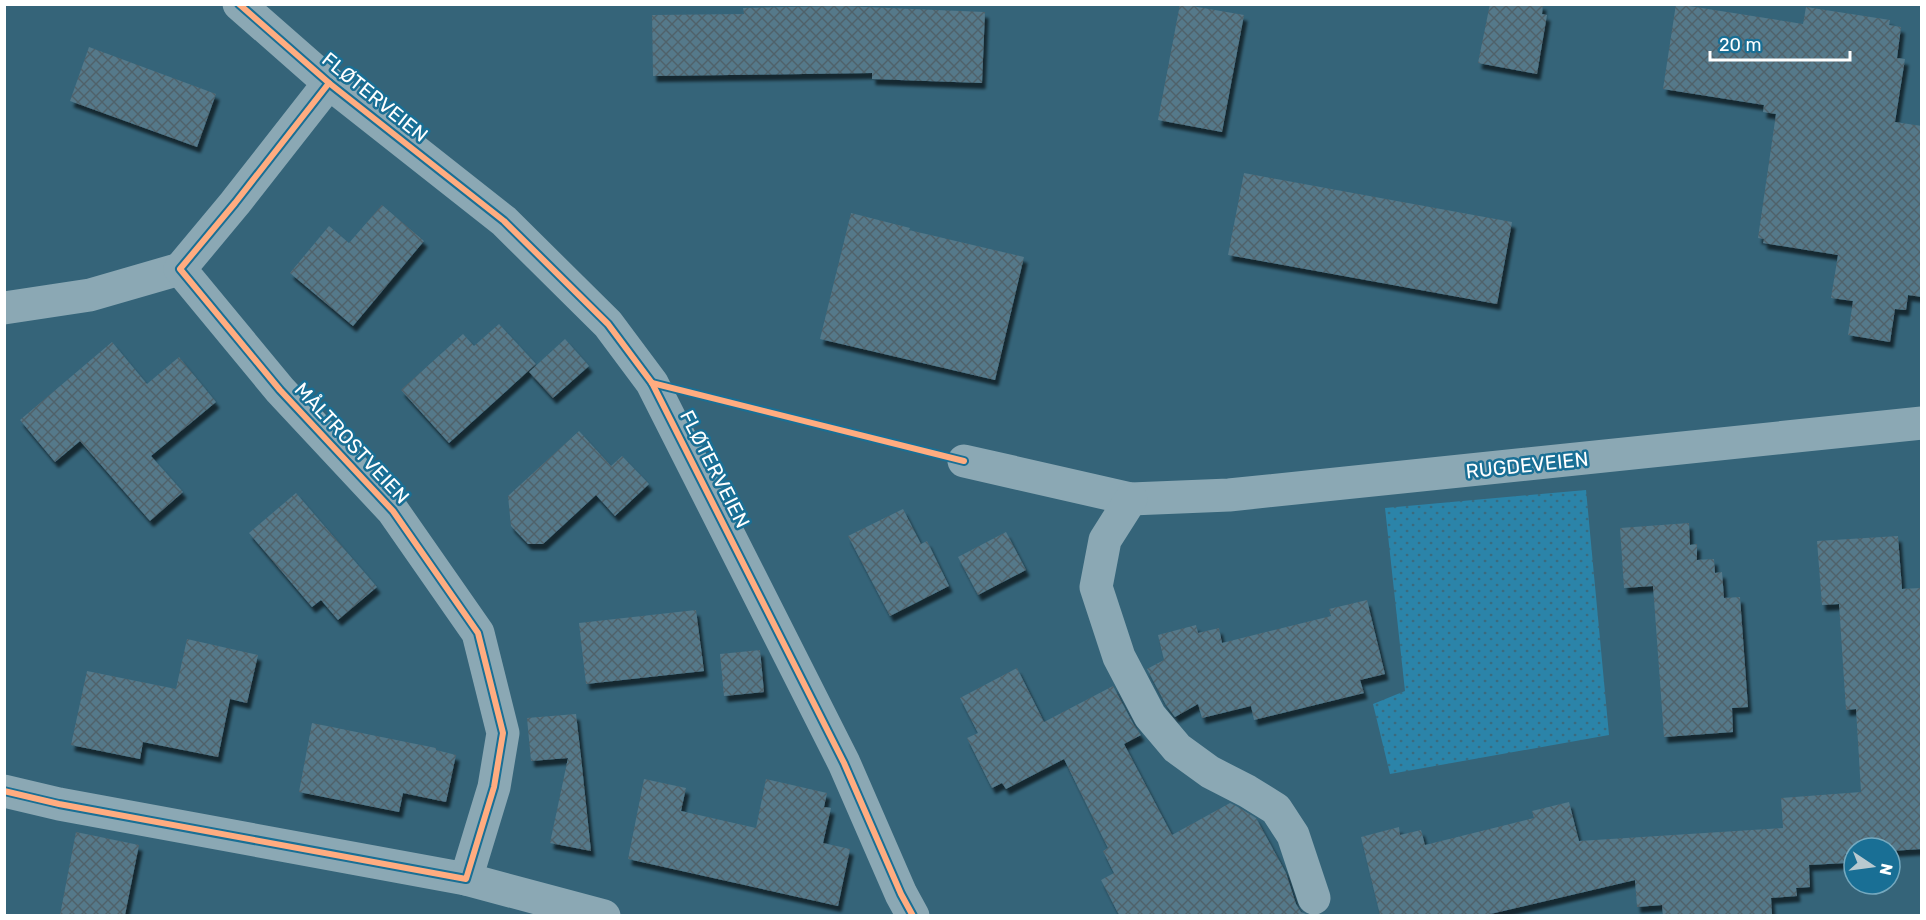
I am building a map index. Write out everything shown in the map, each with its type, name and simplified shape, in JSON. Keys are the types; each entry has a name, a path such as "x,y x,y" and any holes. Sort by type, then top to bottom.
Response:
{"street":[{"name":"FLØTERVEIEN","path":"239,4 329,83 504,221 608,324 652,382 844,763 901,894 913,915"},
{"path":"4,308 90,296 180,269 329,83"},
{"name":"MÅLTROSTVEIEN","path":"180,269 280,390 393,511 478,633 503,733 494,787 466,879"},
{"name":"RUGDEVEIEN","path":"964,461 1131,499 1229,495 1922,423"},
{"path":"1131,499 1105,540 1096,587 1119,657 1150,716 1177,748 1210,772 1276,809 1293,836 1314,898"},
{"path":"4,791 94,810 466,879 604,915"}],"shaded area":[{"path":"1586,490 1609,735 1390,774 1373,704 1405,691 1385,508"}],"building":[{"path":"1180,4 1244,15 1222,132 1158,120"},
{"path":"1490,4 1543,4 1542,14 1547,15 1537,74 1478,63"},
{"path":"1676,4 1803,24 1806,7 1890,20 1889,25 1901,27 1897,58 1905,59 1895,122 1922,126 1922,297 1908,295 1906,310 1895,309 1890,342 1848,335 1853,301 1831,298 1838,255 1763,243 1764,239 1758,238 1776,114 1763,112 1764,105 1663,89"},
{"path":"841,6 985,12 982,83 872,79 872,73 653,76 652,15 744,14 743,8"},
{"path":"89,47 216,94 197,147 70,101"},
{"path":"1244,173 1512,222 1497,304 1228,255"},
{"path":"382,205 424,241 353,326 290,273 329,226 349,243"},
{"path":"851,213 910,228 909,230 1024,257 995,380 820,339"},
{"path":"499,324 536,364 449,443 401,390 463,334 474,346"},
{"path":"565,339 589,366 553,398 529,372"},
{"path":"112,342 147,384 179,357 216,402 151,456 183,492 150,521 80,441 55,462 20,420"},
{"path":"579,431 611,466 622,456 649,484 615,516 596,495 543,544 528,544 511,526 508,496"},
{"path":"296,493 377,587 338,620 321,600 312,607 249,533"},
{"path":"903,509 921,544 927,541 949,586 890,616 848,536"},
{"path":"1689,523 1690,545 1697,544 1697,560 1714,559 1715,573 1722,572 1724,598 1740,597 1748,707 1732,708 1733,732 1664,737 1653,586 1624,588 1620,528"},
{"path":"1006,532 1026,570 978,595 958,557"},
{"path":"1898,536 1902,589 1920,588 1922,611 1922,849 1902,850 1902,836 1842,836 1842,863 1809,865 1810,887 1796,888 1797,896 1771,898 1772,914 1663,915 1662,905 1637,907 1635,880 1486,915 1380,915 1361,837 1399,827 1400,835 1421,830 1425,845 1534,818 1532,811 1569,802 1579,841 1783,828 1781,798 1861,792 1856,709 1846,710 1839,604 1822,605 1817,541"},
{"path":"1367,600 1385,674 1360,680 1364,693 1254,720 1251,706 1202,718 1198,704 1175,717 1147,669 1164,660 1158,635 1196,625 1198,633 1219,628 1222,643 1331,616 1329,609"},
{"path":"696,610 704,671 586,684 579,623"},
{"path":"187,639 258,655 247,703 230,699 218,757 143,742 140,759 71,745 87,671 176,689"},
{"path":"760,650 764,692 724,696 720,654"},
{"path":"1017,668 1044,722 1113,686 1141,735 1124,744 1172,835 1230,803 1238,807 1256,818 1286,873 1296,904 1301,912 1308,915 1119,915 1101,880 1114,873 1103,851 1108,848 1064,759 1006,789 1002,783 992,788 967,738 978,733 960,698"},
{"path":"576,714 591,851 550,843 568,758 531,761 527,718"},
{"path":"312,723 436,748 436,750 456,755 446,802 403,793 399,812 299,792"},
{"path":"644,779 686,788 681,811 756,828 766,779 827,793 824,807 831,808 823,843 850,849 838,906 628,859"},
{"path":"76,832 139,845 125,915 60,915"}],"cycle path":[{"path":"239,4 329,83 504,221 608,324 652,383 844,763 901,894 913,916"},
{"path":"4,791 59,804 466,879 494,787 503,733 478,633 393,511 280,390 180,269 329,83"},
{"path":"652,383 964,461"}]}
